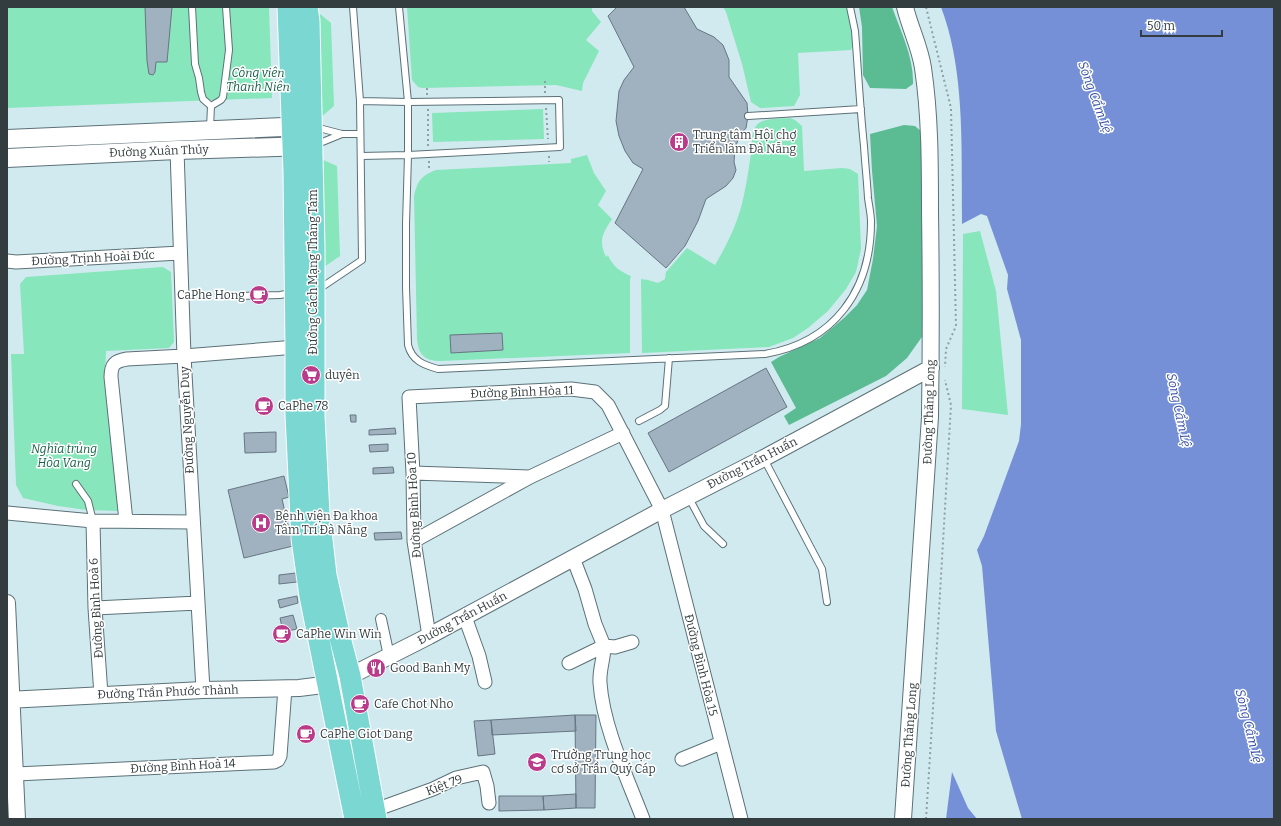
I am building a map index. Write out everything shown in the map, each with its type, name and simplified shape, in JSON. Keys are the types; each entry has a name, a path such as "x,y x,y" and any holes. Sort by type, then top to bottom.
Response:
{"highway":[{"name":"Đường Cách Mạng Tháng Tám","path":"288,7 302,136"},
{"name":"Đường Cách Mạng Tháng Tám","path":"307,7 302,136 305,292 319,514 326,575 350,676 376,814"},
{"name":"Đường Cách Mạng Tháng Tám","path":"305,292 296,347 296,415 302,539 310,596 355,819"}],"main road":[{"name":"Đường Xuân Thủy","path":"7,139 210,130 302,136"},
{"name":"Đường Xuân Thủy","path":"7,158 177,150 302,136"}],"street":[{"name":"Đường Thăng Long","path":"903,819 930,417 931,368 929,126 920,51 905,7"},
{"name":"Đường Nguyễn Duy","path":"177,150 184,356 203,690"},
{"name":"Đường Trịnh Hoài Đức","path":"7,261 16,262 180,253"},
{"path":"126,521 111,377 111,370 114,364 119,360 127,359 296,347"},
{"name":"Đường Trần Huấn","path":"328,683 350,676 429,636 688,496 764,458 931,368"},
{"name":"Đường Bình Hòa 11","path":"408,397 571,389 595,392 608,404 662,510"},
{"name":"Đường Bình Hòa 10","path":"408,397 413,473 414,541 429,636"},
{"path":"414,541 530,478 623,433"},
{"path":"413,473 530,478"},
{"name":"Đường Bình Hòa 15","path":"662,510 741,819"},
{"path":"7,513 93,521 193,522"},
{"name":"Đường Bình Hoà 6","path":"93,521 95,608 101,695"},
{"path":"574,558 586,588 595,624 604,646 604,655 600,675 602,701 615,747 643,819"},
{"path":"7,603 9,699 16,774 17,819"},
{"path":"95,608 198,603"},
{"path":"465,617 479,656 485,682"},
{"path":"381,619 388,656"},
{"path":"569,663 604,646 616,647 632,642"},
{"name":"Đường Trần Phước Thành","path":"9,699 203,690 285,688 323,685 328,683"},
{"name":"Đường Bình Hoà 14","path":"16,774 274,762 278,760 280,756 285,688"},
{"path":"682,759 721,743"},
{"name":"Kiệt 79","path":"376,814 456,778 483,772 487,786 489,803"}],"lane":[{"path":"192,7 195,64 199,78 200,92 203,99 211,106"},
{"path":"211,106 221,100 223,96 229,50 226,7"},
{"path":"240,296 280,295 305,292 362,260 360,101 353,7"},
{"path":"399,7 408,102 406,224 408,345 410,353 421,363 438,369 755,355 783,350 798,345 811,338 842,312 853,296 860,281 867,254 871,222 860,109 855,31 850,7"},
{"path":"360,101 408,102 559,100 560,147 361,156"},
{"path":"210,130 211,106"},
{"path":"748,116 860,109"},
{"path":"302,136 342,134"},
{"path":"302,136 360,134"},
{"path":"639,421 665,406 669,358"},
{"path":"764,458 822,569 827,602"},
{"path":"76,484 88,501 93,521"},
{"path":"688,496 704,526 723,544"}],"path":[{"path":"545,80 550,162"},
{"path":"427,88 429,170"}],"green space":[{"name":"Công viên Thanh Niên","path":"7,7 269,7 272,98 7,108"},
{"path":"407,7 592,7 592,11 601,22 586,40 599,51 583,83 582,91 556,85 422,88 418,87 412,80"},
{"path":"723,7 846,7 852,29 853,41 851,50 798,53 800,95 794,106 760,108 751,102 742,64 726,12"},
{"path":"859,7 892,7 906,45 913,74 913,84 906,89 870,88 863,75 862,27"},
{"path":"314,9 331,23 334,106 320,118"},
{"path":"543,109 544,139 433,142 432,113"},
{"path":"790,118 802,126 804,171 842,168 850,169 858,174 861,249 856,272 846,289 828,311 808,328 793,338 769,347 642,353 641,279 658,283 665,279 666,272 687,248 715,265 732,231 742,204 754,129 762,121"},
{"path":"904,125 915,126 922,132 924,334 907,358 886,376 789,425 784,416 796,408 771,362 820,338 857,305 867,290 877,226 870,134"},
{"path":"587,155 594,173 606,191 598,205 612,219 606,228 602,241 602,246 606,257 608,255 617,268 631,276 630,353 441,361 430,360 423,356 419,348 417,338 414,196 421,179 427,174 436,170 571,163 571,159"},
{"path":"321,159 337,166 340,256 324,267"},
{"path":"980,231 996,291 1008,415 962,409 963,234"},
{"name":"Nghĩa trủng Hòa Vang","path":"163,267 171,272 174,342 169,348 106,351 105,378 118,511 86,510 58,506 23,498 16,485 11,354 24,354 20,284 26,277"}],"water":[{"name":"Sông Cẩm Lệ","path":"941,7 1274,7 1274,819 1022,819 996,731 982,566 977,550 984,536 1019,441 1021,424 1021,340 1007,289 1008,275 987,216 981,214 962,224 962,142 958,86 955,59 949,32"},
{"path":"952,772 968,808 977,819 946,819"}],"building":[{"path":"145,7 172,7 167,62 156,62 155,72 153,75 149,74 147,61"},
{"name":"Trung tâm Hội chợ Triển lãm Đà Nẵng","path":"617,7 684,7 697,29 714,37 723,45 729,60 729,77 747,103 748,116 746,128 740,135 735,148 734,162 736,170 733,178 726,186 706,199 698,221 685,246 666,268 615,223 643,169 633,163 625,151 619,136 616,121 619,91 624,80 634,67 608,16"},
{"path":"502,333 503,350 451,353 450,335"},
{"path":"766,368 787,407 669,472 648,433"},
{"path":"350,415 356,415 356,422 351,422"},
{"path":"395,428 396,434 369,435 369,430"},
{"path":"276,432 276,452 245,453 244,433"},
{"path":"388,444 388,451 370,452 369,445"},
{"path":"393,467 394,473 373,474 373,468"},
{"name":"Bệnh viện Đa khoa Tâm Trí Đà Nẵng","path":"284,476 289,497 282,499 293,546 244,558 228,490"},
{"path":"401,532 402,539 375,540 374,533"},
{"path":"296,573 297,582 279,584 279,575"},
{"path":"297,596 298,603 280,608 278,600"},
{"path":"293,615 297,629 283,632 280,618"},
{"path":"575,715 596,715 595,808 576,808"},
{"path":"575,715 576,731 492,735 491,720"},
{"path":"491,720 495,754 478,756 474,721"},
{"path":"576,794 576,808 544,810 543,796"},
{"path":"499,796 543,796 544,810 499,811"}],"place":[{"name":"Trung tâm Hội chợ Triển lãm Đà Nẵng","path":"679,142"},
{"name":"CaPhe Hong","path":"259,295"},
{"name":"duyên","path":"311,375"},
{"name":"CaPhe 78","path":"264,406"},
{"name":"Bệnh viện Đa khoa Tâm Trí Đà Nẵng","path":"261,523"},
{"name":"CaPhe Win Win","path":"282,634"},
{"name":"Good Banh My","path":"376,668"},
{"name":"Cafe Chot Nho","path":"360,704"},
{"name":"CaPhe Giot Dang","path":"306,734"},
{"name":"Trường Trung học cơ sở Trần Quý Cáp","path":"537,762"}]}
